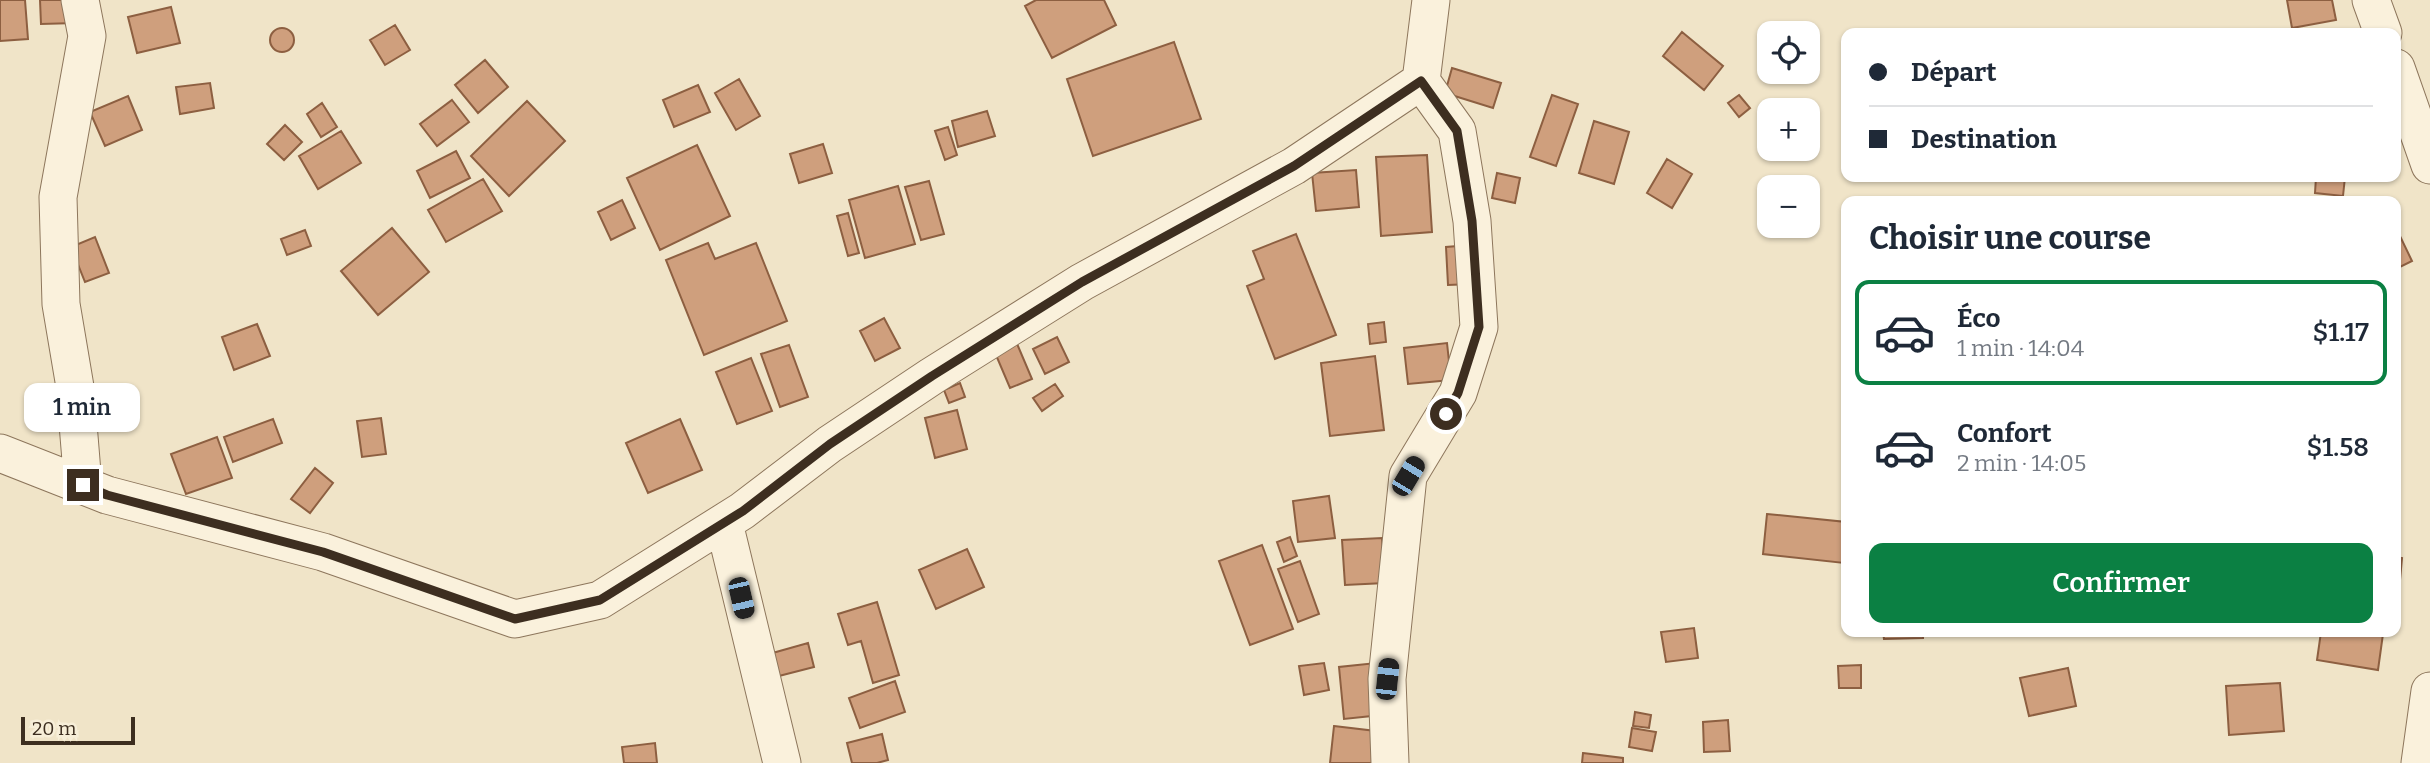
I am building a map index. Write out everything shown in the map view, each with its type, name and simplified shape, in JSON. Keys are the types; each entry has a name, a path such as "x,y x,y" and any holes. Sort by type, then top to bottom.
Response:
{"street":[{"path":"80,0 87,36 58,197 61,304 75,387 83,485"},
{"path":"1390,763 1387,679 1408,476 1458,393 1479,327 1472,221 1457,131 1421,81 1431,0"},
{"path":"2371,0 2381,28"},
{"path":"0,453 107,495 323,552 515,619 600,600 724,523 830,444 943,368 1082,282 1294,166 1421,81"},
{"path":"2401,82 2430,165"},
{"path":"724,523 782,763"},
{"path":"2420,763 2430,691"}],"building":[{"path":"0,0 25,0 28,39 0,41"},
{"path":"40,0 74,0 76,23 41,24"},
{"path":"1036,0 1104,0 1116,25 1052,58 1025,6"},
{"path":"2287,0 2332,0 2336,20 2292,28"},
{"path":"171,7 180,43 137,53 128,17"},
{"path":"395,25 410,50 385,65 370,40"},
{"path":"282,28 290,32 294,40 290,48 282,52 274,48 270,40 274,32"},
{"path":"1682,32 1723,66 1704,90 1663,56"},
{"path":"1174,42 1201,119 1093,156 1067,79"},
{"path":"485,60 508,87 478,113 455,85"},
{"path":"1452,68 1501,83 1493,108 1445,93"},
{"path":"739,79 760,116 736,130 715,93"},
{"path":"210,83 214,108 180,114 176,87"},
{"path":"698,85 710,112 674,127 663,100"},
{"path":"1552,95 1578,104 1556,166 1530,157"},
{"path":"1739,95 1750,108 1739,117 1728,103"},
{"path":"128,96 142,130 105,146 90,112"},
{"path":"452,100 469,122 437,146 420,124"},
{"path":"527,101 565,141 509,196 471,156"},
{"path":"322,103 337,127 321,137 307,114"},
{"path":"987,111 995,136 958,147 952,121"},
{"path":"1594,121 1629,132 1614,184 1579,173"},
{"path":"285,125 302,142 284,160 267,144"},
{"path":"948,127 957,155 945,160 935,131"},
{"path":"341,131 361,163 318,189 299,156"},
{"path":"823,144 832,173 799,183 790,154"},
{"path":"697,145 730,216 660,250 627,178"},
{"path":"456,151 470,178 430,198 417,171"},
{"path":"1427,155 1432,232 1381,236 1376,157"},
{"path":"1667,159 1692,174 1672,208 1647,193"},
{"path":"1356,170 1359,207 1316,211 1312,173"},
{"path":"1497,173 1520,178 1515,203 1492,198"},
{"path":"483,179 502,211 446,242 428,210"},
{"path":"929,181 944,234 921,240 905,187"},
{"path":"2316,182 2344,182 2343,196 2315,193"},
{"path":"898,186 915,244 865,258 849,200"},
{"path":"622,200 635,228 611,240 598,212"},
{"path":"848,213 859,253 848,256 837,216"},
{"path":"392,228 429,272 378,315 341,271"},
{"path":"305,230 311,246 287,255 281,239"},
{"path":"1296,234 1336,335 1275,359 1247,286 1264,279 1253,251"},
{"path":"95,237 109,273 85,282 71,247"},
{"path":"2401,238 2412,261 2401,266"},
{"path":"708,243 715,259 756,243 787,321 704,355 666,260"},
{"path":"1470,245 1472,284 1448,285 1446,247"},
{"path":"884,318 900,348 875,361 860,331"},
{"path":"1384,322 1386,342 1370,344 1368,324"},
{"path":"257,324 270,356 234,370 222,337"},
{"path":"1057,337 1069,362 1045,374 1033,349"},
{"path":"1015,339 1032,379 1010,388 993,348"},
{"path":"1447,343 1451,380 1408,384 1404,348"},
{"path":"789,345 808,397 780,407 761,354"},
{"path":"1375,356 1384,430 1330,436 1321,363"},
{"path":"751,358 772,411 737,424 716,372"},
{"path":"960,383 965,397 949,403 944,390"},
{"path":"1055,384 1063,396 1042,411 1033,398"},
{"path":"957,410 967,449 935,458 925,418"},
{"path":"381,418 386,454 362,457 357,421"},
{"path":"273,419 282,443 233,462 224,437"},
{"path":"680,419 702,470 648,493 626,443"},
{"path":"217,437 232,478 186,494 171,454"},
{"path":"315,468 333,483 310,513 291,499"},
{"path":"1329,496 1335,538 1298,542 1293,501"},
{"path":"1767,514 1841,521 1841,563 1763,554"},
{"path":"1290,537 1297,556 1284,562 1277,542"},
{"path":"1382,538 1385,583 1345,585 1342,540"},
{"path":"1262,545 1293,629 1250,645 1219,561"},
{"path":"967,549 984,587 936,609 919,570"},
{"path":"1300,561 1319,614 1298,622 1278,569"},
{"path":"877,602 899,675 873,683 861,641 848,645 838,614"},
{"path":"1694,628 1698,658 1666,662 1661,632"},
{"path":"1884,637 1923,637 1923,638"},
{"path":"2320,637 2383,637 2378,670 2317,660"},
{"path":"808,643 814,667 775,677 769,654"},
{"path":"1324,663 1329,690 1304,695 1299,666"},
{"path":"1376,663 1381,715 1344,719 1339,667"},
{"path":"1861,665 1861,688 1839,688 1838,666"},
{"path":"2068,668 2076,706 2029,716 2020,678"},
{"path":"895,681 905,712 860,728 849,698"},
{"path":"2280,683 2284,731 2229,735 2226,686"},
{"path":"1635,712 1651,715 1649,728 1633,726"},
{"path":"1728,720 1730,751 1704,752 1703,722"},
{"path":"1334,726 1384,732 1381,763 1330,763"},
{"path":"1632,728 1656,732 1652,751 1629,747"},
{"path":"882,734 888,760 852,763 847,743"},
{"path":"655,743 657,763 624,763 622,747"},
{"path":"1583,753 1623,758 1623,763 1582,763"}],"route":[{"path":"83,485 107,495 323,552 515,619 600,600 743,511 830,444 932,376 1082,282 1294,166 1421,81 1457,131 1472,221 1479,327 1458,393 1446,414"}]}
